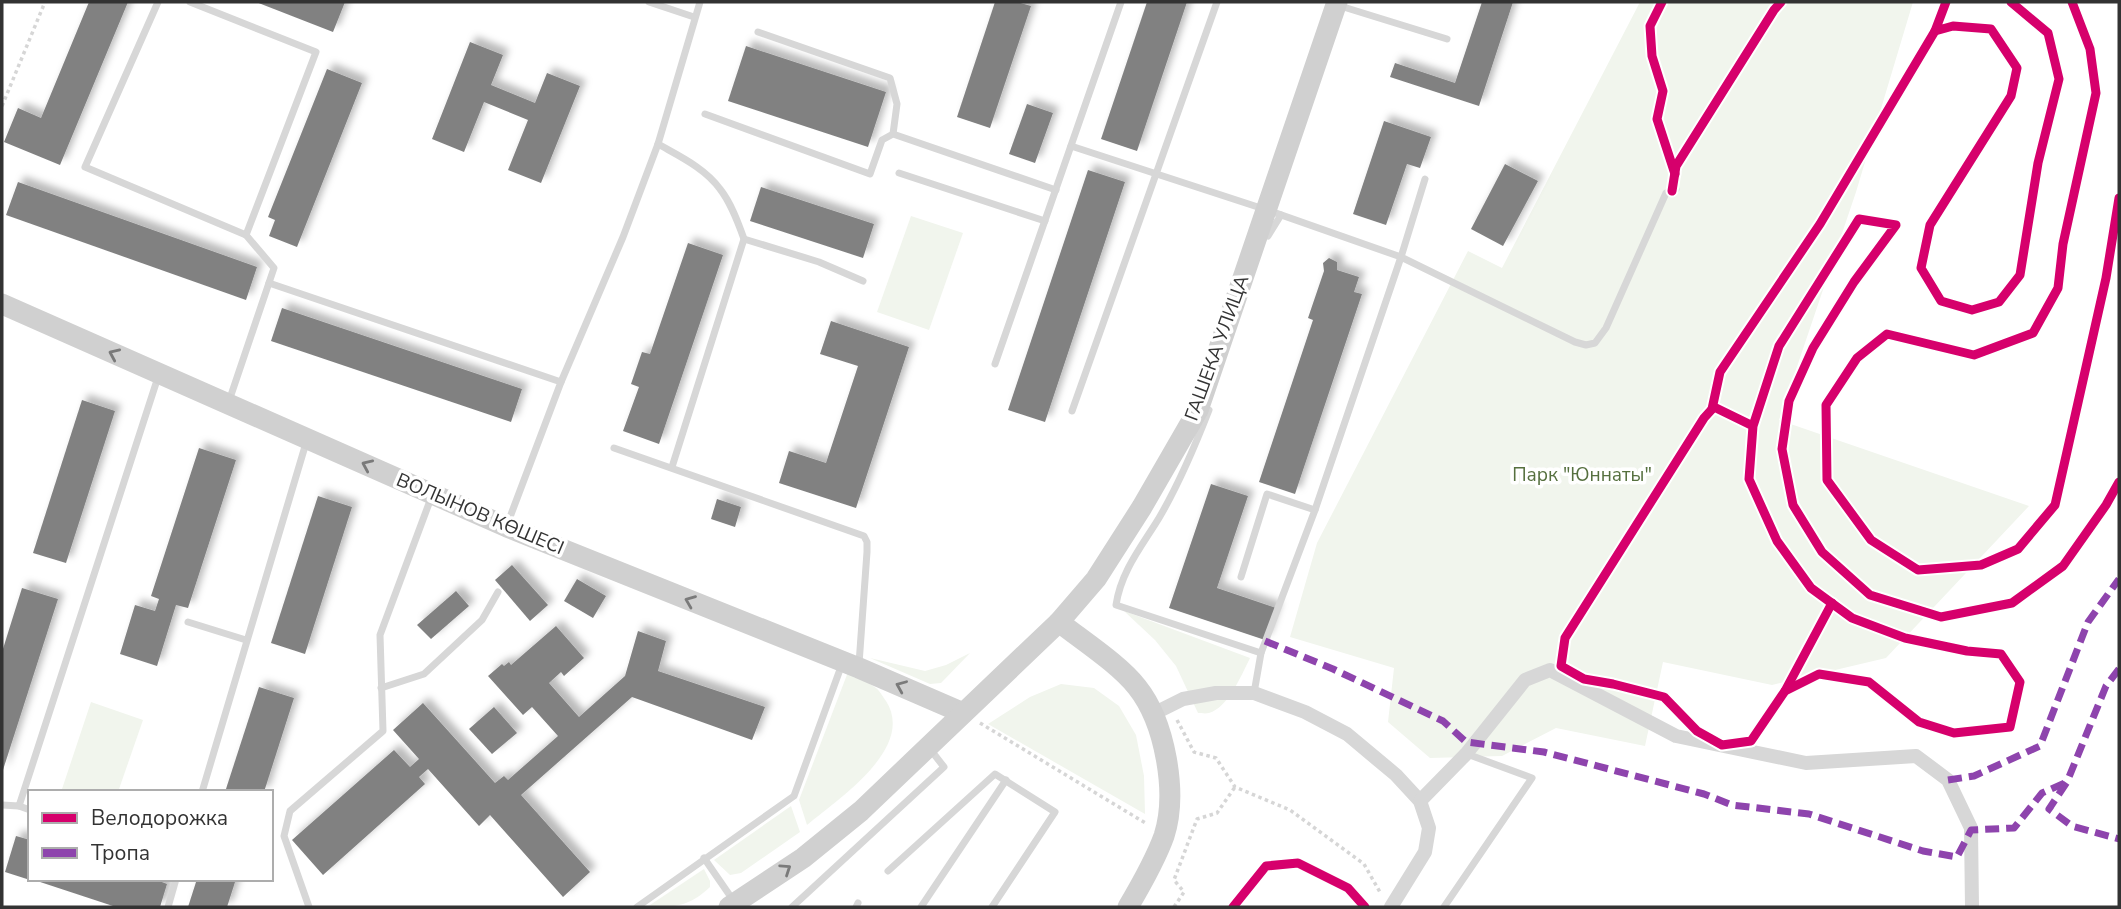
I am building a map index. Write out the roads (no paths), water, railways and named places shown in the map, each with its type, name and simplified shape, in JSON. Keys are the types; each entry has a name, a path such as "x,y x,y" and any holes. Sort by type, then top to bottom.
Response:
{"street":[{"name":"ГАШЕКА УЛИЦА","path":"732,906 803,858 861,811 1059,622 1096,579 1198,411 1274,212 1337,3"},
{"name":"ВОЛЫНОВ КӨШЕСІ","path":"2,304 507,527 851,665 963,713"},
{"path":"1059,622 1110,662 1161,710 1169,797 1164,834 1144,880 1128,907"},
{"path":"1420,801 1466,754 1524,680 1550,670 1675,736 1806,763 1916,756 1948,780 1971,828 1972,907"},
{"path":"1161,710 1183,699 1216,693 1254,693 1305,712 1347,734 1396,775 1420,801 1429,828 1425,852 1388,904"}],"lane":[{"path":"158,2 85,167 246,235 274,268 228,403"},
{"path":"190,2 316,52 246,235"},
{"path":"649,2 694,17"},
{"path":"507,527 561,382 622,237 657,144 700,2"},
{"path":"995,364 1121,2"},
{"path":"1072,411 1217,2"},
{"path":"1337,3 1447,39"},
{"path":"758,32 890,78 897,104 893,134"},
{"path":"705,114 870,174 882,140 893,134 1056,190"},
{"path":"657,144 692,162 720,188 737,219 744,239 672,467"},
{"path":"1071,146 1274,212 1401,257 1586,345 1595,342 1606,328 1666,193 1676,189"},
{"path":"899,173 1045,221"},
{"path":"1254,693 1261,653 1315,510 1401,257 1424,179"},
{"path":"1265,243 1274,212"},
{"path":"744,239 819,262 863,281"},
{"path":"269,283 561,382"},
{"path":"19,806 160,374"},
{"path":"1214,396 1193,451 1159,518 1137,550 1118,590 1116,605 1261,653"},
{"path":"203,790 307,439"},
{"path":"614,448 864,537 867,542 851,665 794,796 637,907"},
{"path":"309,907 284,836 290,811 383,731 380,635 433,494"},
{"path":"1241,577 1267,495 1315,510"},
{"path":"381,688 424,674 482,620 498,592"},
{"path":"188,622 246,640"},
{"path":"792,907 944,767 927,746"},
{"path":"1444,907 1532,778 1466,754"},
{"path":"888,871 995,774 1055,812 992,907"},
{"path":"921,907 1006,780"},
{"path":"2,805 28,809"},
{"path":"704,858 732,906"},
{"path":"168,907 175,881"}],"park label":[{"name":"Парк \"Юннаты\"","path":"1582,475"}]}
